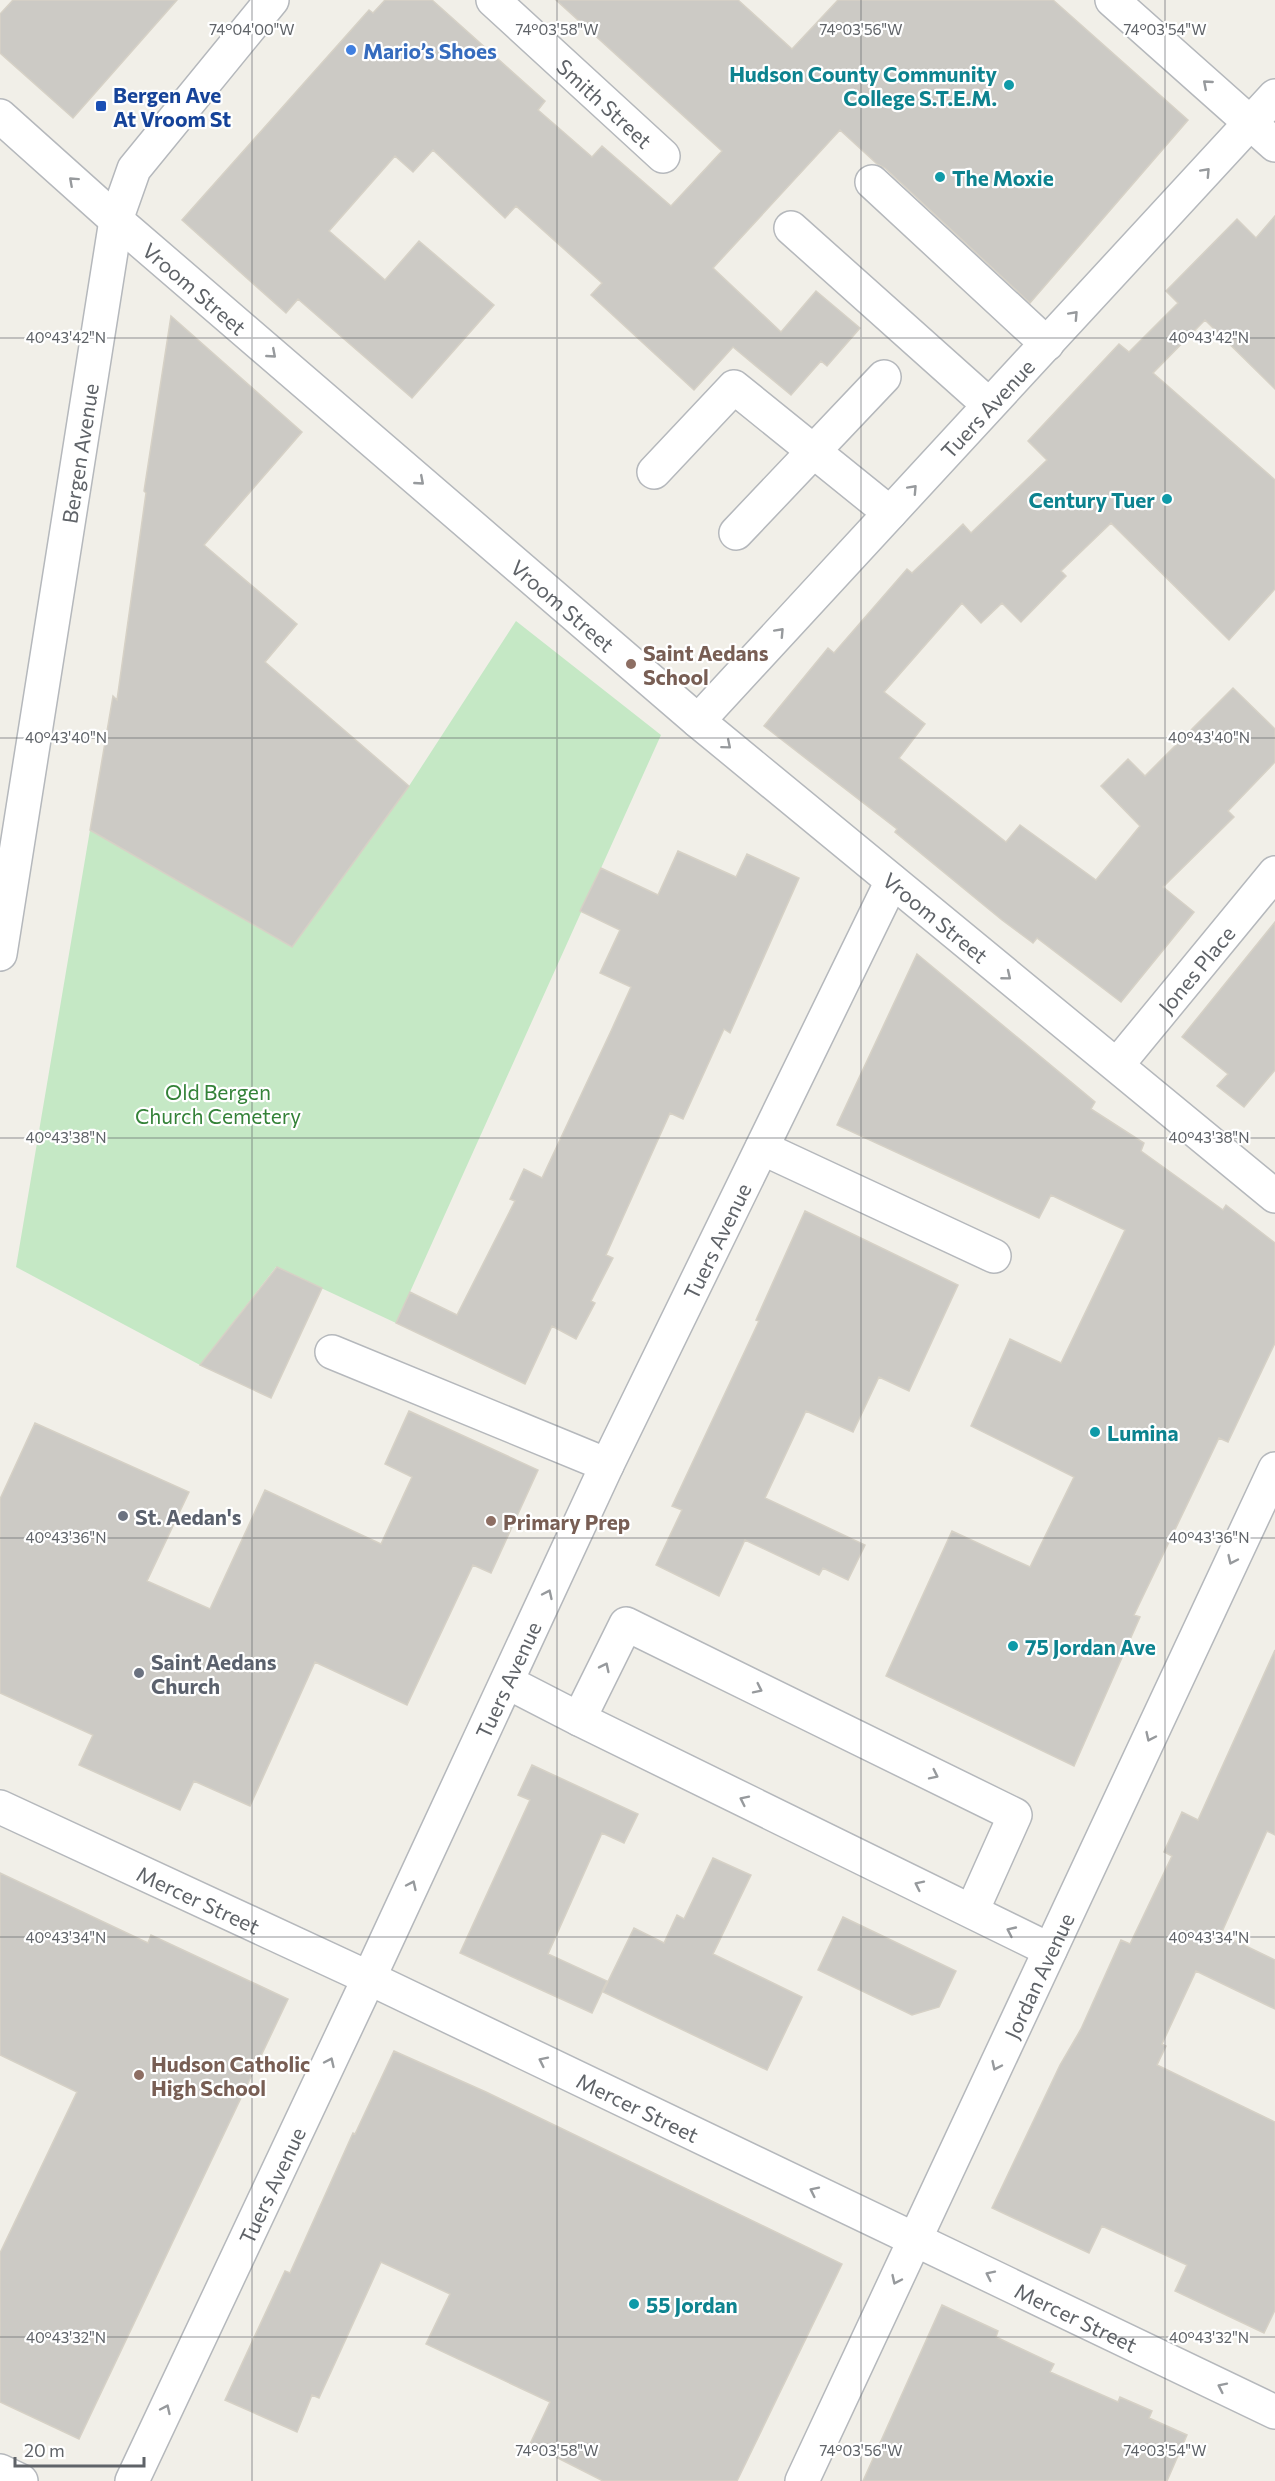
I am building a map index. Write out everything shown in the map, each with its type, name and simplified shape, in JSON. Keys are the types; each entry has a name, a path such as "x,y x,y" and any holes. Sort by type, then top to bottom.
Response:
{"street":[{"name":"Bergen Avenue","path":"0,954 116,220 135,169 272,0"},
{"name":"Smith Street","path":"493,0 663,156"},
{"path":"1112,0 1275,145"},
{"name":"Tuers Avenue","path":"698,721 1275,96"},
{"name":"Vroom Street","path":"0,116 116,220 698,721 1275,1196"},
{"path":"872,182 1047,344"},
{"path":"791,228 990,405"},
{"path":"736,533 884,377"},
{"path":"654,472 734,387 890,513"},
{"name":"Jones Place","path":"1117,1065 1275,873"},
{"name":"Tuers Avenue","path":"132,2481 607,1465 892,881"},
{"path":"762,1148 994,1256"},
{"path":"332,1352 607,1465"},
{"name":"Jordan Avenue","path":"802,2481 1275,1469"},
{"path":"579,1719 626,1624 1015,1815 972,1911"},
{"path":"507,1682 1050,1950"},
{"name":"Mercer Street","path":"0,1807 369,1978 1275,2412"},
{"path":"0,2471 21,2481"}],"green space":[{"name":"Old Bergen Church Cemetery","path":"516,621 661,735 396,1323 276,1267 200,1365 16,1267 90,830 292,947 409,786"}],"building":[{"path":"13,0 177,0 73,118 0,53 0,14"},
{"path":"385,0 432,0 545,101 538,110 592,157 602,146 671,206 722,151 556,0 738,0 792,49 838,0 1053,0 1188,120 1030,303 885,168 877,164 840,130 713,268 781,332 816,291 860,328 827,366 821,361 791,395 733,347 694,390 591,295 602,283 516,206 505,218 433,150 413,172 395,156 329,231 385,280 419,241 494,305 412,398 298,299 286,313 182,220 369,10 373,13"},
{"path":"1275,216 1275,389 1205,320 1153,373 1275,480 1275,589 1229,640 1111,523 1061,571 1066,576 1021,622 1002,603 981,623 962,603 884,692 925,724 899,758 1006,842 1020,825 1096,880 1140,826 1101,786 1128,759 1145,776 1233,688 1275,729 1275,762 1228,811 1234,817 1163,887 1194,912 1121,1002 1037,938 1033,943 1002,920 895,832 897,829 764,726 828,648 834,653 907,569 912,573 963,524 971,533 1047,460 1028,441 1119,344 1129,352 1178,303 1166,291 1237,219 1256,238"},
{"path":"171,316 302,432 204,545 297,624 265,662 409,786 292,947 90,830 113,696 117,700 146,493 144,491"},
{"path":"678,851 736,877 747,854 799,878 730,1033 724,1029 683,1119 670,1113 606,1255 613,1258 591,1301 595,1303 576,1339 552,1326 525,1384 396,1323 410,1292 457,1315 515,1201 510,1199 524,1169 542,1178 631,987 600,973 620,930 580,911 601,868 658,895"},
{"path":"1275,922 1275,1070 1244,1107 1217,1086 1228,1074 1182,1037"},
{"path":"917,954 1095,1102 1091,1109 1144,1143 1141,1151 1223,1210 1226,1205 1275,1243 1275,1343 1228,1442 1219,1438 1134,1615 1140,1617 1074,1766 886,1676 952,1531 1030,1567 1074,1477 971,1426 1010,1339 1061,1363 1125,1230 1051,1195 1039,1218 837,1125"},
{"path":"805,1211 958,1285 909,1391 879,1377 853,1432 806,1411 765,1498 865,1545 848,1580 823,1568 819,1575 745,1540 719,1596 656,1565 682,1510 672,1506 759,1321 756,1320"},
{"path":"277,1267 322,1288 271,1398 200,1365"},
{"path":"409,1411 538,1470 491,1573 473,1565 407,1705 315,1662 250,1806 194,1781 180,1810 79,1765 93,1735 0,1693 0,1499 35,1423 189,1492 147,1581 210,1609 265,1490 381,1544 412,1477 385,1464"},
{"path":"1275,1650 1275,1835 1267,1831 1221,1934 1275,1960 1275,2009 1196,1971 1162,2044 1166,2046 1157,2065 1275,2122 1275,2310 1264,2333 1175,2291 1187,2265 1102,2226 1089,2253 992,2208 1060,2065 1081,2029 1121,1940 1130,1944 1172,1856 1164,1852 1182,1812 1198,1820"},
{"path":"532,1765 638,1814 624,1843 602,1833 548,1954 607,1981 592,2013 460,1953 530,1800 518,1795"},
{"path":"713,1858 751,1875 713,1954 802,1997 767,2070 603,1992 634,1928 664,1943 677,1915 684,1919"},
{"path":"0,1873 148,1943 151,1935 288,1999 79,2439 0,2402 0,2253 77,2092 0,2055"},
{"path":"843,1917 956,1971 939,2007 912,2015 818,1970"},
{"name":"55 Jordan","path":"394,2051 486,2092 842,2264 737,2481 603,2481 530,2444 550,2402 426,2344 450,2294 381,2262 319,2398 312,2395 297,2432 225,2400 285,2271 290,2273 353,2133 355,2134"},
{"path":"942,2305 998,2331 996,2337 1054,2364 1050,2372 1118,2402 1120,2397 1152,2411 1149,2418 1187,2435 1167,2481 863,2481"}],"place":[{"name":"Mario’s Shoes","path":"351,50"},
{"name":"Hudson County Community College S.T.E.M.","path":"1009,85"},
{"name":"Bergen Ave At Vroom St","path":"101,106"},
{"name":"The Moxie","path":"940,177"},
{"name":"Century Tuer","path":"1167,499"},
{"name":"Saint Aedans School","path":"631,664"},
{"name":"Lumina","path":"1095,1432"},
{"name":"St. Aedan's","path":"123,1516"},
{"name":"Primary Prep","path":"491,1521"},
{"name":"75 Jordan Ave","path":"1013,1646"},
{"name":"Saint Aedans Church","path":"139,1673"},
{"name":"Hudson Catholic High School","path":"139,2075"},
{"name":"55 Jordan","path":"634,2304"}]}
